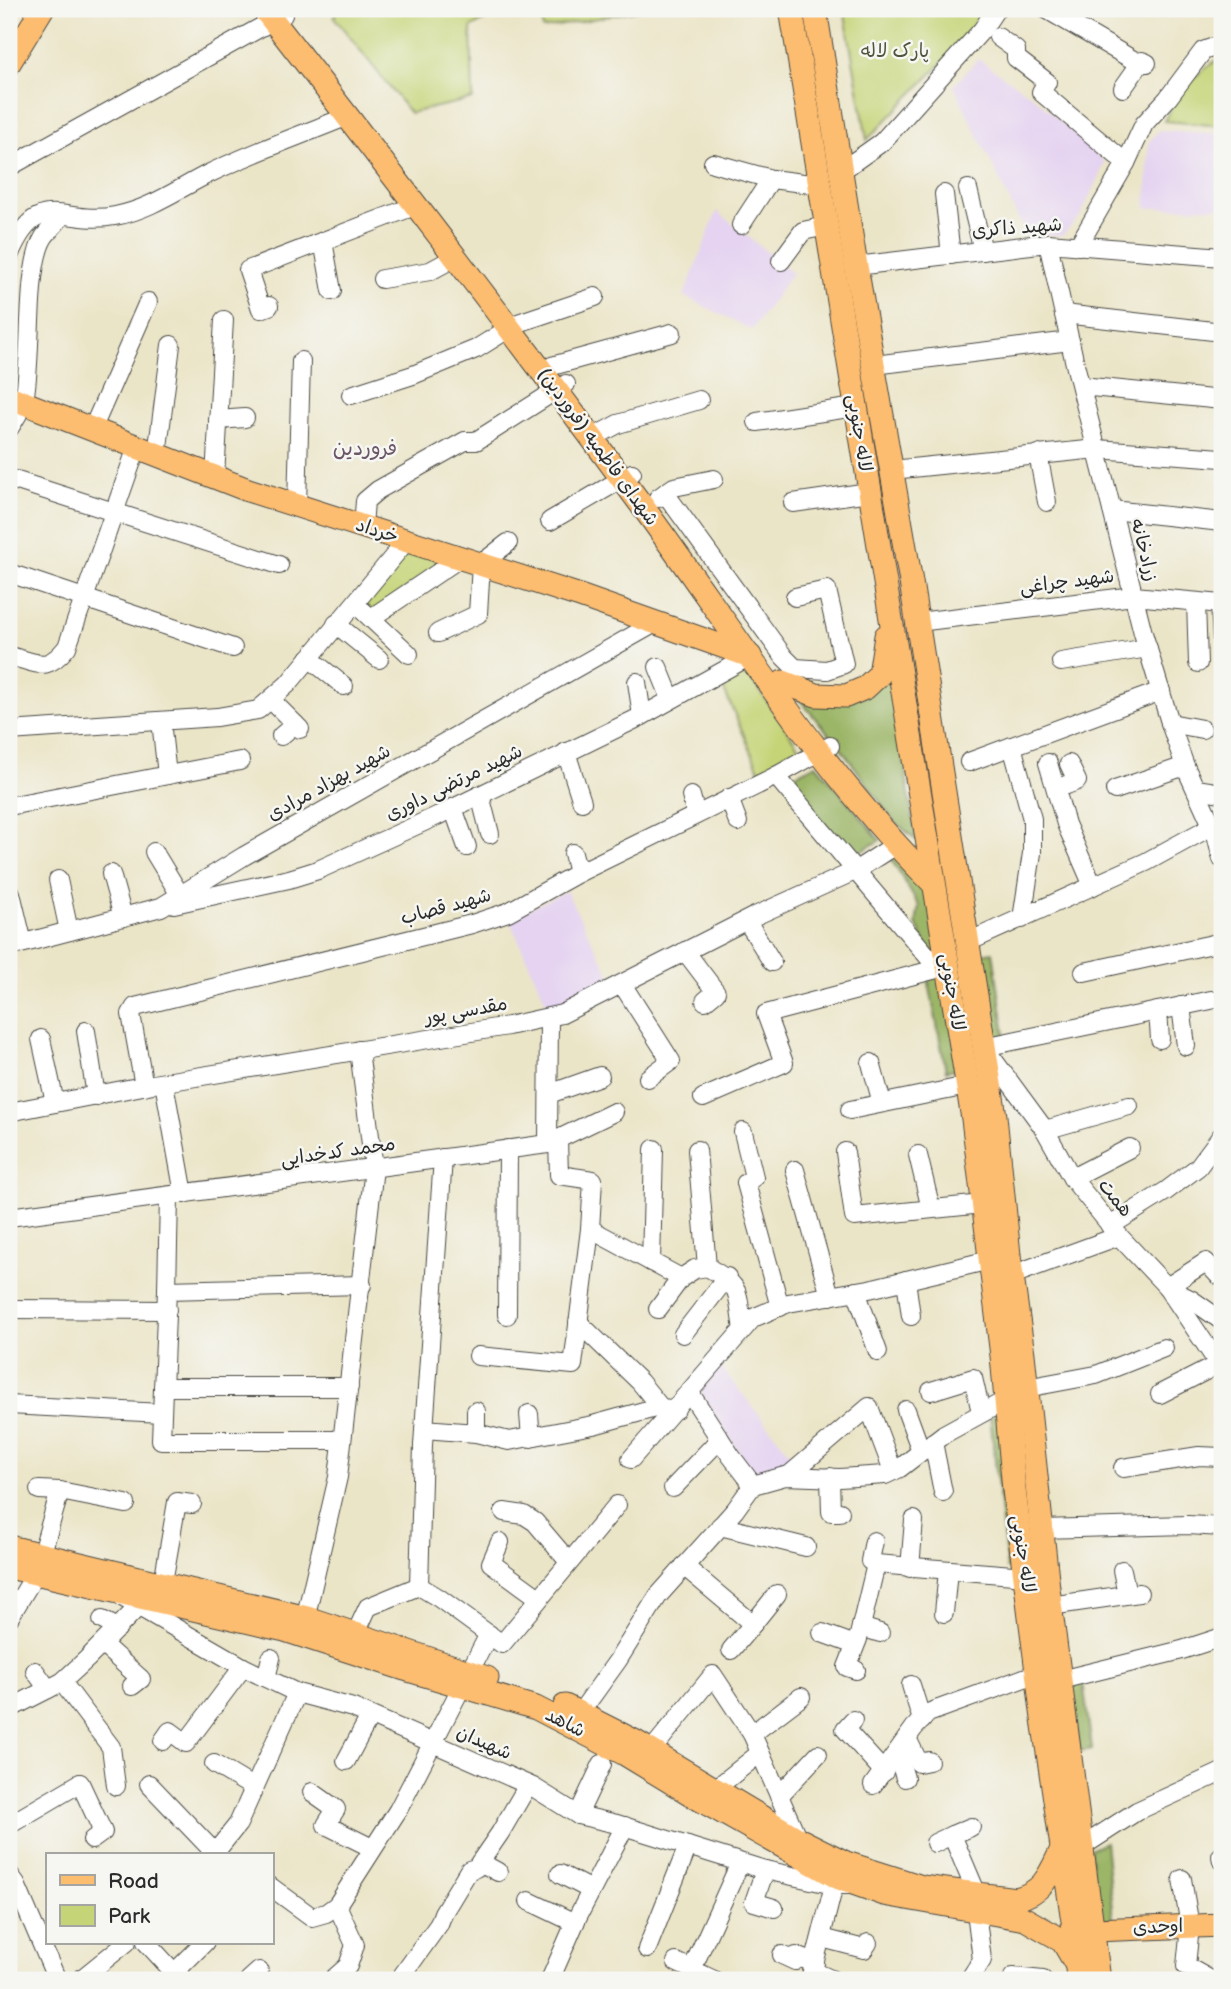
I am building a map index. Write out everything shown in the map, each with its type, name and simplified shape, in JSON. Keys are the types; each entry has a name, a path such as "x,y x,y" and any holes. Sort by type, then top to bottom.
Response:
{"main road":[{"path":"9,63 42,9"},
{"name":"لاله جنوبی","path":"791,9 967,1086 1038,1673 1073,1847 1094,1930 1099,1980"},
{"path":"808,9 813,42 823,60"},
{"name":"لاله جنوبی","path":"815,9 856,267 918,622 995,1116 1060,1680 1073,1847 1078,1974"},
{"name":"شهدای فاطمیه (فروردین)","path":"275,13 348,116 456,257 514,326"},
{"name":"شهدای فاطمیه (فروردین)","path":"275,13 627,476 654,501 783,682 825,749 895,845 933,883"},
{"name":"خرداد","path":"16,400 215,477 657,622 750,656"},
{"name":"شهدای فاطمیه (فروردین)","path":"654,501 750,656 825,749 902,837 917,848 928,849"},
{"path":"783,682 816,695 846,696 865,688 880,674 889,619"},
{"path":"870,683 901,688 927,684"},
{"path":"1006,1403 1011,1421 1017,1429 1023,1430 1030,1421"},
{"path":"1014,1486 1018,1477 1025,1475 1037,1494"},
{"name":"شاهد","path":"9,1547 39,1563 111,1589 304,1626 356,1633 556,1717 625,1754 802,1858 858,1885 884,1894 976,1902 1030,1896 1038,1891 1073,1847"},
{"name":"شاهد","path":"9,1567 39,1563 153,1597"},
{"name":"شاهد","path":"304,1626 465,1679 555,1702 580,1713 651,1751 798,1839 846,1863 976,1902 1025,1919 1049,1931 1062,1940 1078,1974"},
{"name":"اوحدی","path":"1094,1930 1222,1925"}],"street":[{"path":"841,171 890,134 982,30 996,9"},
{"path":"1046,9 1145,64 1124,88"},
{"path":"9,167 275,13"},
{"path":"998,37 1016,50 1016,58 1047,82 1041,92 1126,163"},
{"path":"1077,246 1126,163 1144,124 1168,98 1203,51 1222,46"},
{"path":"9,256 15,241 29,221 44,213 113,217 134,211 210,173 348,116"},
{"path":"713,163 771,179 819,185"},
{"path":"741,225 771,179"},
{"path":"968,189 983,251"},
{"path":"944,194 951,255"},
{"path":"269,306 261,309 248,270 417,205"},
{"path":"9,429 30,353 32,295 37,259 43,239 62,216"},
{"path":"781,261 803,231 826,226"},
{"path":"323,241 332,291"},
{"name":"شهید ذاکری","path":"856,267 1048,243 1222,257"},
{"name":"زرادخانه","path":"1048,243 1133,596 1170,723 1222,859"},
{"path":"382,279 430,271 456,257"},
{"path":"351,395 476,349 514,326 595,297"},
{"path":"93,430 148,302"},
{"path":"1064,314 1222,331"},
{"path":"215,477 224,320"},
{"path":"363,526 365,501 378,490 465,441 476,441 554,378 672,333"},
{"path":"874,365 1070,341"},
{"path":"9,656 47,665 56,660 67,647 114,512 147,451 171,345"},
{"path":"297,505 301,361"},
{"path":"1081,386 1222,400"},
{"path":"598,435 618,424 699,400"},
{"path":"757,422 855,407"},
{"path":"218,420 245,418"},
{"path":"892,470 1097,449 1222,458"},
{"path":"1038,454 1047,502"},
{"path":"550,521 627,476"},
{"path":"11,479 279,565"},
{"path":"714,479 674,487 654,501 795,668 827,670 844,664 827,590 795,597"},
{"path":"793,503 869,492"},
{"path":"1112,510 1222,522"},
{"path":"9,731 162,721 258,710 288,684 407,540"},
{"path":"371,618 508,543"},
{"path":"438,633 478,614 471,561"},
{"path":"9,573 233,648"},
{"name":"شهید چراغی","path":"918,622 1133,596 1221,604"},
{"path":"1196,602 1198,663"},
{"path":"355,603 409,654"},
{"path":"1221,604 1222,642"},
{"name":"شهید بهزاد مرادی","path":"16,945 160,907 277,836 657,622"},
{"path":"336,624 379,659"},
{"path":"1060,662 1148,648"},
{"name":"شهید مرتضی داوری","path":"160,907 289,879 318,870 642,716 750,656"},
{"path":"309,657 344,686"},
{"path":"658,667 671,699"},
{"path":"636,682 642,716"},
{"path":"969,762 1161,691"},
{"path":"271,700 297,726 281,736"},
{"path":"162,721 167,775"},
{"path":"1170,723 1202,729"},
{"path":"1012,746 1032,819 1032,853 1022,919"},
{"name":"شهید قصاب","path":"144,1086 131,1014 135,1007 472,924 508,912 578,873 825,749"},
{"path":"566,752 582,802"},
{"path":"9,806 240,761"},
{"path":"1048,763 1066,824 1093,886"},
{"path":"1056,789 1077,781 1069,764"},
{"path":"1115,790 1185,766"},
{"path":"776,775 930,959 948,966"},
{"path":"1196,789 1222,793"},
{"path":"480,795 490,834"},
{"path":"691,796 696,815"},
{"path":"729,798 738,822"},
{"path":"453,808 467,847"},
{"path":"968,942 1093,886 1212,827"},
{"name":"مقدسی پور","path":"9,1112 144,1086 508,1026 562,1014 747,920 855,871 895,845"},
{"path":"154,852 180,895"},
{"path":"573,853 578,873"},
{"path":"111,874 123,917"},
{"path":"58,880 69,931"},
{"path":"11,893 16,945"},
{"path":"747,920 772,962"},
{"path":"1084,972 1222,942"},
{"path":"685,951 716,992 705,1001"},
{"path":"703,1098 784,1063 766,1014 948,966"},
{"path":"622,984 671,1061 648,1078"},
{"path":"984,1047 1211,1000"},
{"path":"1181,1006 1186,1046"},
{"path":"1158,1011 1160,1039"},
{"path":"478,1356 573,1365 590,1229 593,1180 559,1175 553,1142 550,1094 550,1017"},
{"path":"86,1031 96,1096"},
{"path":"41,1039 55,1103"},
{"name":"همت","path":"984,1047 1045,1129 1072,1178 1114,1231 1167,1287 1221,1366"},
{"path":"304,1626 338,1477 374,1168 359,1051"},
{"path":"871,1063 882,1103"},
{"path":"550,1094 600,1076"},
{"path":"164,1083 176,1196 167,1290 161,1440 342,1440"},
{"path":"850,1110 967,1086"},
{"path":"1045,1129 1129,1107"},
{"name":"محمد کدخدایی","path":"9,1217 553,1142 614,1112"},
{"path":"743,1132 754,1177 746,1183 780,1307"},
{"path":"1012,1275 1114,1231 1198,1167 1220,1142"},
{"path":"1072,1178 1130,1148"},
{"path":"507,1315 499,1281 508,1213 508,1149"},
{"path":"651,1262 654,1149"},
{"path":"697,1150 707,1267"},
{"path":"845,1152 854,1217 983,1204"},
{"path":"918,1155 931,1209"},
{"path":"419,1586 424,1429 443,1158"},
{"path":"795,1170 830,1296"},
{"path":"508,1213 526,1212"},
{"path":"590,1229 681,1278"},
{"path":"631,1459 668,1408 690,1393 753,1318 788,1303 856,1291 990,1260"},
{"path":"1222,1273 1218,1275 1206,1262 1167,1287 1222,1321"},
{"path":"658,1309 681,1278 695,1269 707,1267 727,1277 738,1289 743,1329"},
{"path":"683,1334 727,1277"},
{"path":"906,1280 911,1316"},
{"path":"167,1290 362,1284"},
{"path":"856,1291 878,1352"},
{"path":"9,1309 167,1310"},
{"path":"578,1322 668,1408"},
{"path":"1026,1388 1096,1375 1164,1349"},
{"path":"1160,1394 1221,1366"},
{"path":"930,1391 974,1378 981,1412"},
{"path":"163,1387 349,1387"},
{"path":"690,1393 753,1485"},
{"path":"580,1713 618,1660 658,1596 753,1485 788,1476 885,1475 900,1468 981,1412 1006,1403"},
{"path":"9,1405 162,1413"},
{"path":"788,1476 869,1407 893,1471"},
{"path":"424,1429 476,1433 509,1441 668,1408"},
{"path":"906,1410 927,1447 943,1492"},
{"path":"475,1411 476,1433"},
{"path":"528,1413 531,1438"},
{"path":"673,1488 720,1438"},
{"path":"1123,1468 1199,1456 1222,1457"},
{"path":"830,1477 831,1512 840,1512"},
{"path":"39,1490 60,1491 126,1504"},
{"path":"9,1618 39,1563 60,1491"},
{"path":"9,1709 55,1685 102,1644 110,1624 153,1597 177,1502 192,1504"},
{"path":"273,1888 312,1917 326,1913 337,1905 398,1810 465,1679 496,1639 539,1598 617,1505"},
{"path":"504,1512 524,1515 535,1522 569,1562"},
{"path":"910,1568 914,1520"},
{"path":"1041,1529 1188,1525 1222,1527"},
{"path":"720,1526 806,1547"},
{"path":"874,1541 870,1561 876,1564 1027,1576"},
{"path":"500,1542 491,1563 539,1598"},
{"path":"856,1670 847,1667 858,1636 876,1564"},
{"path":"684,1566 753,1624"},
{"path":"944,1613 948,1570"},
{"path":"1051,1606 1133,1593 1122,1570"},
{"path":"356,1633 368,1607 419,1586"},
{"path":"419,1586 496,1639"},
{"path":"731,1650 777,1594"},
{"name":"شهیدان","path":"153,1597 243,1667 297,1693 353,1708 528,1785 578,1815 625,1826 765,1871 834,1885 858,1885"},
{"path":"822,1633 858,1636 880,1633"},
{"path":"1060,1680 1222,1637"},
{"path":"102,1644 141,1679 132,1686"},
{"path":"265,1678 271,1658"},
{"path":"163,1741 170,1731 186,1743 243,1667"},
{"path":"36,1671 55,1685 111,1747 116,1786"},
{"path":"853,1720 845,1729 879,1778 928,1713 1038,1673"},
{"path":"651,1751 713,1675 752,1734 798,1839"},
{"path":"911,1685 922,1720"},
{"path":"149,1784 219,1852 238,1824 297,1693"},
{"path":"752,1734 801,1697"},
{"path":"346,1761 370,1716"},
{"path":"902,1745 919,1763 929,1761"},
{"path":"902,1745 905,1778"},
{"path":"715,1789 760,1752"},
{"path":"779,1796 817,1753"},
{"path":"214,1764 254,1788"},
{"path":"578,1815 602,1764"},
{"path":"1073,1847 1137,1811 1222,1772"},
{"path":"9,1825 80,1783 103,1832 92,1840"},
{"path":"399,1980 439,1924 469,1870 476,1868 500,1833 528,1785"},
{"path":"312,1792 336,1809 322,1831 372,1848"},
{"path":"550,1980 591,1890 625,1826"},
{"path":"969,1980 982,1960 976,1902 944,1839 971,1827"},
{"path":"647,1949 688,1846"},
{"path":"480,1862 498,1872"},
{"path":"714,1980 684,1966 740,1863"},
{"path":"765,1871 754,1902 774,1909"},
{"path":"9,1874 57,1980"},
{"path":"560,1874 591,1890"},
{"path":"1182,1879 1189,1926 1186,1966 1211,1980"},
{"path":"813,1972 834,1885"},
{"path":"529,1901 575,1923"},
{"path":"332,1980 348,1966 355,1945 337,1905"},
{"path":"822,1938 864,1949 868,1943"},
{"path":"80,1980 125,1944"},
{"path":"148,1944 178,1977 203,1944"},
{"path":"782,1955 795,1961 796,1956 813,1972 833,1980"},
{"path":"1013,1977 1043,1980"}],"shaded area":[{"path":"978,59 1034,97 1105,162 1081,215 1063,235 1027,237 954,86"},
{"path":"1159,130 1222,134 1222,207 1146,208 1149,142"},
{"path":"717,211 792,273 752,330 684,296"},
{"path":"566,891 613,981 549,1009 509,919"},
{"path":"719,1365 796,1461 754,1475 699,1390"}],"green space":[{"path":"338,9 494,9 490,16 471,28 473,99 410,113 334,17"},
{"path":"540,9 642,9 543,29"},
{"name":"پارک لاله","path":"844,9 988,9 976,28 867,140"},
{"path":"1222,56 1222,126 1164,121 1184,85"},
{"path":"408,547 444,563 374,612 362,601"},
{"path":"889,662 916,840 893,820 841,748 799,699 822,704"},
{"path":"746,671 802,752 761,774 721,683"},
{"path":"816,764 880,840 852,857 786,779"},
{"path":"900,854 927,886 941,958 931,954 916,924 919,906 891,859"},
{"path":"993,952 1005,1035 991,1038 978,954"},
{"path":"942,976 960,1068 946,1071 928,978"},
{"path":"1001,1409 1020,1569 1007,1568 990,1415"},
{"path":"1083,1682 1092,1749 1080,1751 1070,1684"},
{"path":"1105,1842 1113,1919 1098,1920 1090,1849"}],"district":[{"name":"فروردین","path":"365,448"}]}
